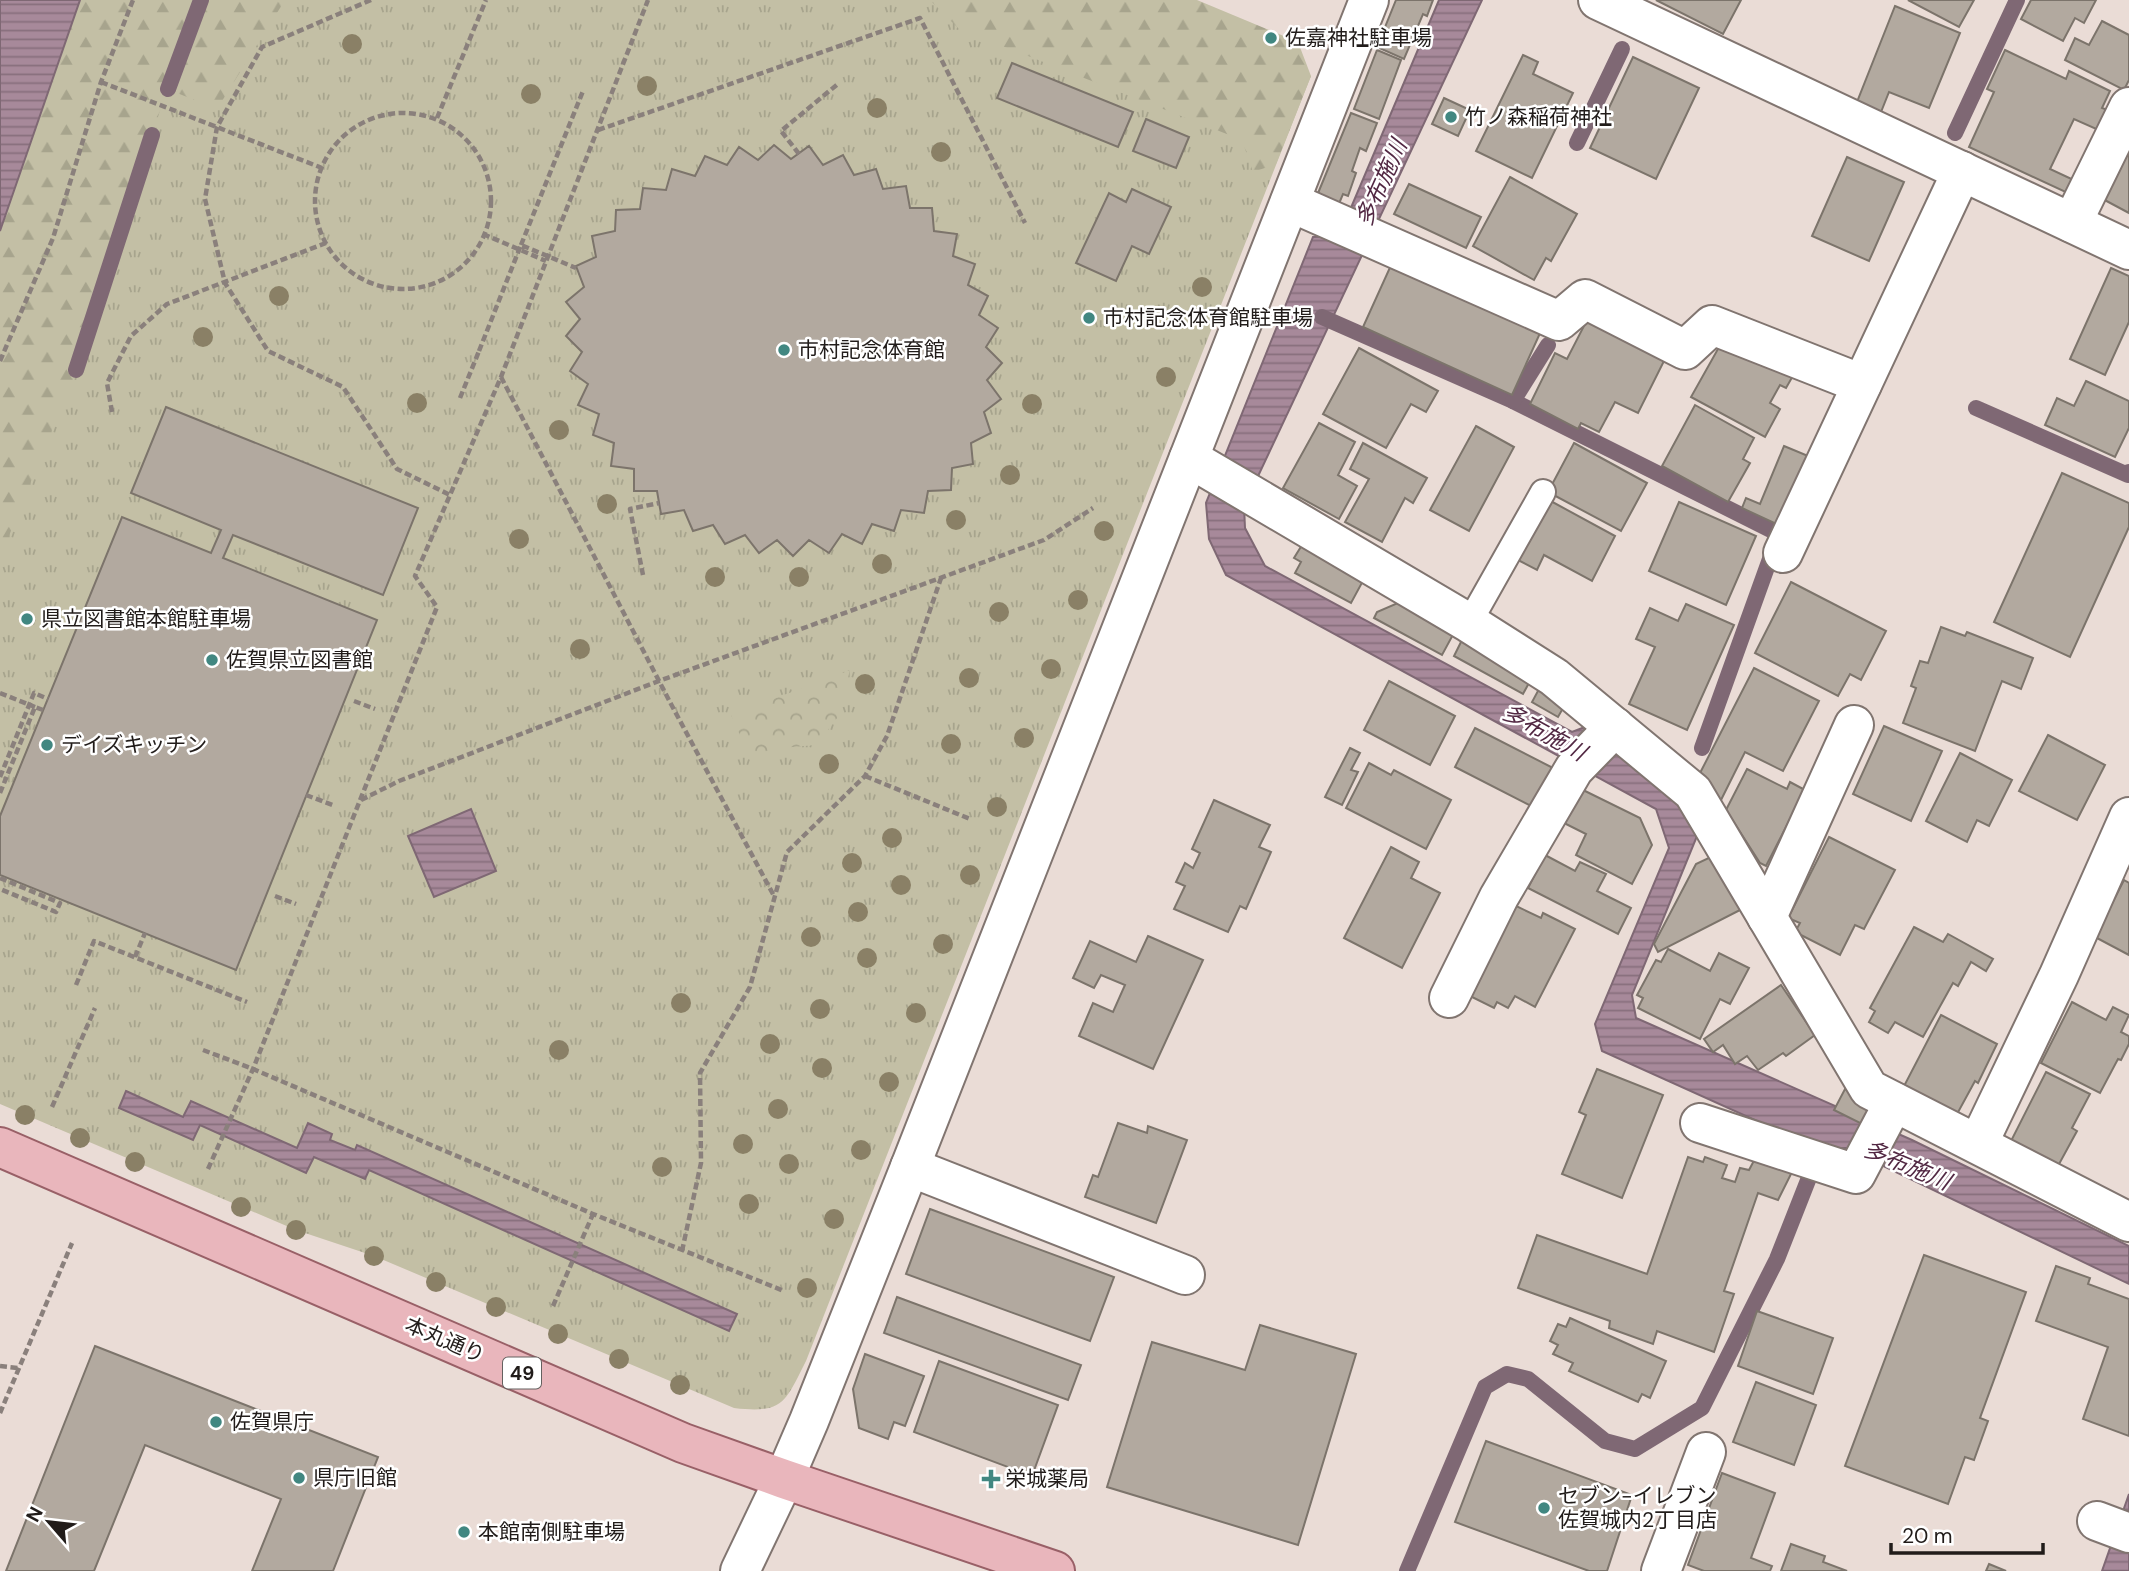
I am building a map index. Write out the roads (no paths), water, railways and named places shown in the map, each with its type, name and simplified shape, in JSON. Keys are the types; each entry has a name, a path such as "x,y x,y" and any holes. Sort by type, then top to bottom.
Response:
{"main road":[{"name":"本丸通り","path":"0,1147 683,1443 1055,1571"}],"street":[{"path":"740,1571 809,1421 910,1167 1200,464 1290,202 1369,0"},
{"path":"1598,0 2129,250"},
{"path":"2072,223 2129,107"},
{"path":"1783,553 1962,171"},
{"path":"1290,202 1559,321 1586,299 1685,350 1712,325 1862,384"},
{"path":"1200,464 1469,623 1554,677 1693,792 1869,1089 2129,1222"},
{"path":"1767,917 1854,726"},
{"path":"1449,998 1499,897 1574,769 1615,727"},
{"path":"1978,1144 2059,975 2129,817"},
{"path":"1700,1123 1829,1166 1894,1102"},
{"path":"910,1167 1185,1275"},
{"path":"1661,1571 1706,1452"}],"lane":[{"path":"1469,623 1543,492"}],"water":[{"path":"0,0 80,0 0,231"},
{"name":"多布施川","path":"1439,0 1482,0 1244,506 1245,528 1265,566 1572,732 1585,727 1673,794 1697,836 1632,995 1636,1018 1912,1140 2129,1246 2129,1284 1846,1148 1819,1149 1602,1051 1595,1024 1669,848 1656,809 1226,575 1209,539 1206,503 1313,237 1339,236"},
{"path":"471,809 496,871 434,897 408,836"},
{"path":"126,1091 183,1117 191,1101 297,1148 308,1123 332,1134 330,1140 355,1150 357,1145 737,1314 729,1331 369,1170 365,1179 314,1157 306,1173 200,1125 193,1140 119,1108"},
{"path":"2129,1494 2129,1571 2102,1571"}],"waterway":[{"path":"168,89 201,0"},
{"path":"1955,133 2017,0"},
{"path":"1577,143 1622,49"},
{"path":"76,370 152,135"},
{"path":"1322,317 1513,401 1779,534 1702,748"},
{"path":"1513,401 1548,345"},
{"path":"1976,408 2128,475 2129,472"},
{"path":"1407,1571 1485,1387 1507,1374 1528,1379 1605,1441 1635,1449 1702,1408 1777,1259 1816,1160"}],"place":[{"name":"佐嘉神社駐車場","path":"1271,38"},
{"name":"竹ノ森稲荷神社","path":"1451,117"},
{"name":"市村記念体育館駐車場","path":"1089,318"},
{"name":"市村記念体育館","path":"784,350"},
{"name":"県立図書館本館駐車場","path":"27,619"},
{"name":"佐賀県立図書館","path":"212,660"},
{"name":"デイズキッチン","path":"47,745"},
{"name":"佐賀県庁","path":"216,1422"},
{"name":"県庁旧館","path":"299,1478"},
{"name":"栄城薬局","path":"991,1479"},
{"name":"セブン−イレブン 佐賀城内2丁目店","path":"1544,1508"},
{"name":"本館南側駐車場","path":"464,1532"}]}
